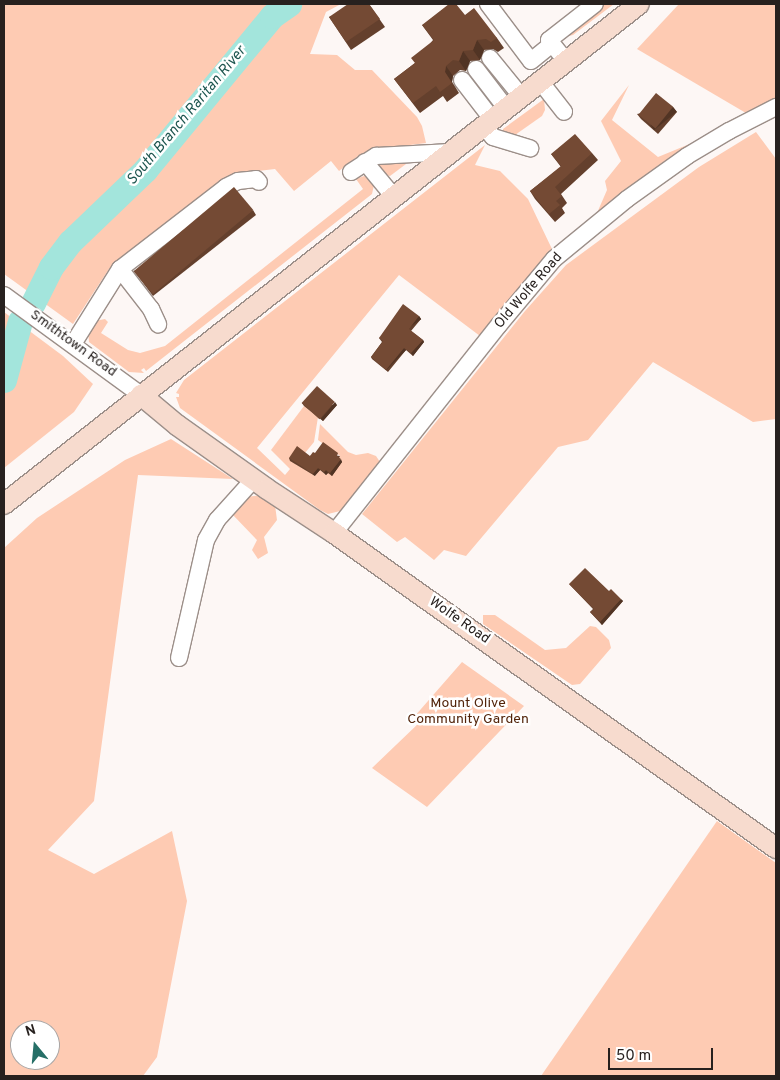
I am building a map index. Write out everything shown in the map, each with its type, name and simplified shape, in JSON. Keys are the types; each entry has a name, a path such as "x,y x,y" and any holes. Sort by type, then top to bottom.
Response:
{"main road":[{"path":"4,504 639,4"},
{"name":"Wolfe Road","path":"141,395 177,425 334,533 776,848"}],"street":[{"path":"488,4 532,61 552,44"},
{"path":"566,61 549,40 595,4"},
{"path":"494,56 510,105 493,137 530,148"},
{"path":"469,74 510,105 564,112"},
{"name":"Old Wolfe Road","path":"334,533 499,324 554,259 627,199 687,156 729,131 776,107"},
{"path":"351,172 376,156 451,152"},
{"path":"365,162 394,197"},
{"path":"73,344 120,269 226,187 238,181 256,179 259,182"},
{"path":"120,269 151,308 158,324"},
{"name":"Smithtown Road","path":"9,298 141,395"},
{"path":"179,658 209,534 217,520 254,479"}],"green space":[{"path":"4,4 341,4 326,12 310,54 337,55 355,70 372,70 417,117 422,126 426,143 370,150 358,156 339,171 331,161 294,191 275,169 234,174 109,269 73,324 4,274"},
{"path":"603,4 614,4 573,35 569,36 567,33"},
{"path":"679,4 776,4 776,102 751,116 637,49"},
{"path":"629,85 612,120 658,157 692,143 597,213 607,190 605,181 621,161 601,121"},
{"path":"544,99 545,110 542,116 515,135 503,132 503,129"},
{"path":"756,132 776,159 776,419 753,422 653,362 588,440 558,447 466,556 444,550 434,560 405,537 397,542 362,514 525,311 566,265 699,167"},
{"path":"485,145 475,165 500,171 528,199 552,249 480,336 399,275 257,448 285,475 290,469 271,450 304,406 318,417 314,442 305,453 291,460 300,467 315,476 320,470 326,475 340,456 318,440 320,424 348,452 356,455 368,453 376,456 380,462 340,511 328,514 320,510 180,408 176,397 179,397 179,394 176,393 184,380"},
{"path":"378,164 406,164 390,176 386,175"},
{"path":"364,176 370,178 374,185 372,194 146,371 144,368 141,370 144,373 129,372 89,342 88,332 95,321 105,319 108,322 101,333 128,350 140,353 165,346 363,189 356,179"},
{"path":"4,312 63,356 93,384 74,412 4,468"},
{"path":"171,439 233,479 138,475 94,801 48,850 94,874 172,831 187,901 157,1057 143,1076 4,1076 4,548 37,518 125,460"},
{"path":"262,495 275,505 277,520 264,537 268,553 258,559 252,550 257,540 233,515 236,507 246,497"},
{"path":"483,615 495,615 545,650 566,648 590,626 596,627 609,640 611,648 580,684 572,685 483,624"},
{"name":"Mount Olive Community Garden","path":"462,662 524,706 427,807 372,768 420,722 414,717"},
{"path":"717,821 776,863 776,1076 541,1076"}],"building":[{"path":"348,4 369,4 380,19 346,42 329,17"},
{"path":"449,4 456,4 465,15 474,8 497,38 491,42 486,39 477,40 473,50 463,51 459,61 453,60 446,66 445,72 452,83 440,92 436,86 413,103 394,79 415,63 411,58 434,40 422,25"},
{"path":"656,93 673,107 655,129 638,115"},
{"path":"575,134 592,153 555,187 562,196 556,201 560,205 549,214 530,191 561,166 551,154"},
{"path":"234,187 253,210 153,294 134,271"},
{"path":"403,304 419,316 409,329 423,340 411,353 404,348 386,370 371,357 383,341 379,338"},
{"path":"317,386 335,402 319,419 302,403"},
{"path":"323,442 338,453 337,456 341,459 330,473 318,468 313,474 289,458 297,446 310,456 313,452 315,453"},
{"path":"585,568 609,591 611,589 621,599 600,622 590,612 594,609 569,584"}],"waterway":[{"name":"South Branch Raritan River","path":"33,303 51,267 70,242 145,170 272,16 289,4"},
{"name":"South Branch Raritan River","path":"4,380 20,321"}]}
